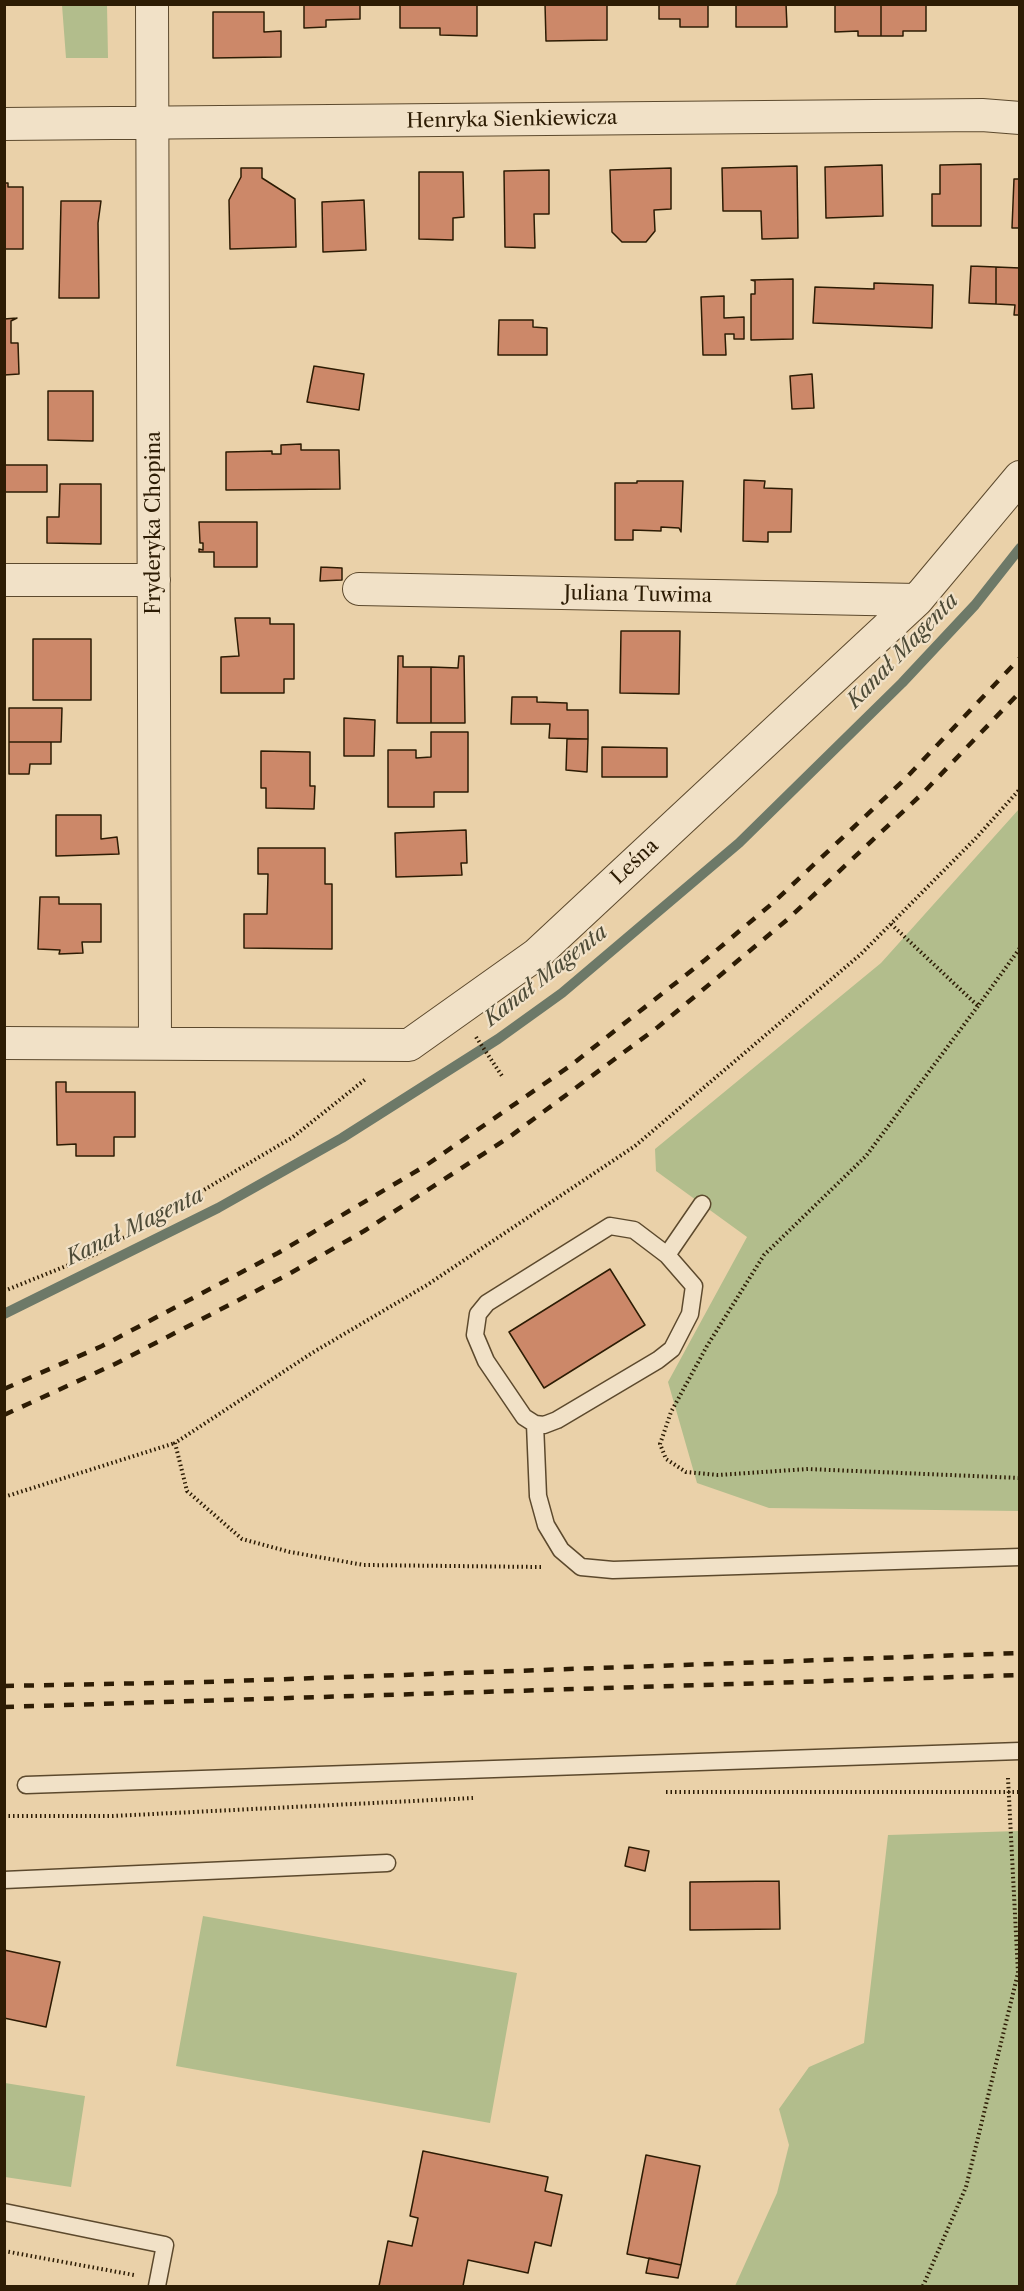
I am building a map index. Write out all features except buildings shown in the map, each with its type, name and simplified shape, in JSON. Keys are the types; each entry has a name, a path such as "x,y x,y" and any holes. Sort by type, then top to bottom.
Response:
{"street":[{"name":"Fryderyka Chopina","path":"152,4 154,1042"},
{"name":"Henryka Sienkiewicza","path":"4,124 981,115 1020,118"},
{"name":"Leśna","path":"409,1045 537,954 917,600 1020,477"},
{"path":"4,580 154,580"},
{"name":"Juliana Tuwima","path":"358,589 917,600"},
{"path":"4,1043 409,1045"}],"lane":[{"path":"667,1255 702,1204"},
{"path":"610,1226 634,1230 667,1255 694,1286 690,1314 672,1349 658,1360 557,1420 544,1425 535,1424 524,1417 486,1361 475,1335 478,1314 487,1303 610,1226"},
{"path":"535,1424 538,1496 546,1525 561,1550 581,1567 614,1570 682,1569 1020,1557"},
{"path":"26,1785 1020,1751"},
{"path":"4,1880 387,1863"},
{"path":"4,2212 165,2245 157,2283"}],"path":[{"path":"891,924 978,1006"},
{"path":"1020,948 866,1156 764,1255 707,1346 670,1412 660,1444 666,1459 686,1472 718,1475 808,1469 1020,1478"},
{"path":"475,1034 502,1076"},
{"path":"4,1291 96,1254 293,1137 409,1045"},
{"path":"4,1497 176,1443"},
{"path":"661,1792 1020,1792"},
{"path":"923,2286 966,2187 1018,1973 1008,1793"},
{"path":"4,1816 113,1816 483,1798"},
{"path":"4,2251 157,2283"}],"green space":[{"path":"62,5 107,5 108,58 66,58"},
{"path":"1019,809 1019,1511 769,1508 697,1483 668,1382 747,1237 656,1171 655,1149 881,963"},
{"path":"1019,1831 1019,2286 735,2286 777,2193 789,2145 779,2109 809,2067 864,2043 888,1835"},
{"path":"203,1916 517,1973 490,2123 176,2066"},
{"path":"5,2083 85,2096 71,2187 5,2177"}],"waterway":[{"name":"Kanał Magenta","path":"4,1314 218,1208 342,1138 498,1039 562,993 739,843 902,683 975,605 1020,548"}],"railway":[{"path":"4,1389 102,1346 278,1253 425,1166 570,1066 705,960 774,902 905,779 1020,658"},
{"path":"4,1415 115,1364 287,1275 364,1231 508,1138 658,1027 788,919 923,793 1020,692"},
{"path":"4,1686 204,1682 1020,1653"},
{"path":"4,1707 1020,1675"}]}
